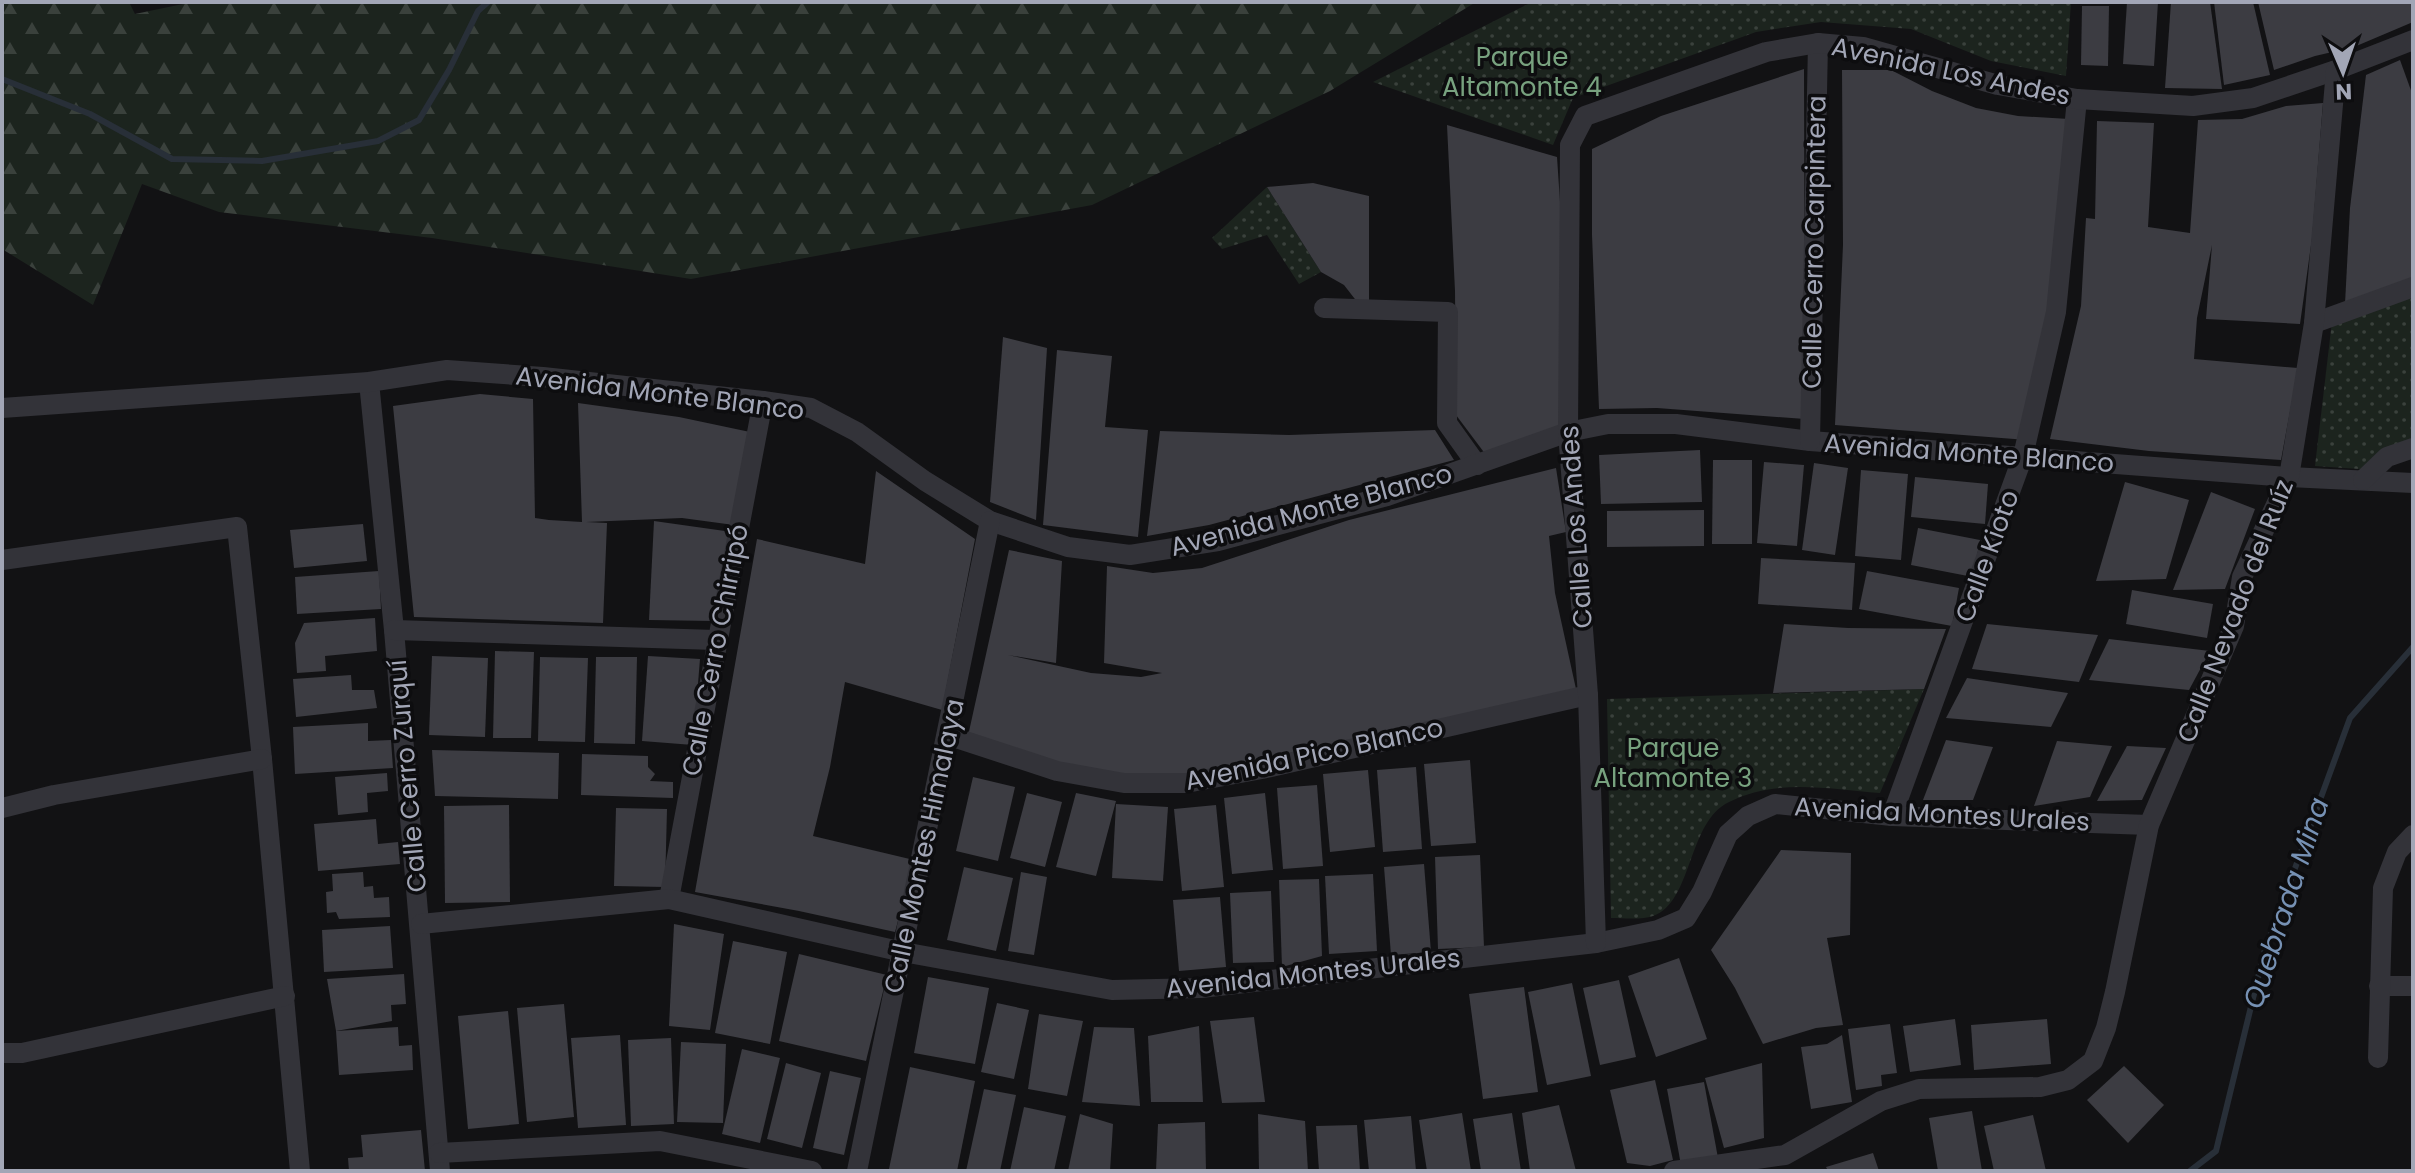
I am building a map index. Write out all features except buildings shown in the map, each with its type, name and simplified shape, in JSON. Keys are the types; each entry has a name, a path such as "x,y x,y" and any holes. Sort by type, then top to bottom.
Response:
{"street":[{"name":"Avenida Los Andes","path":"1585,116 1766,52 1818,43 1863,47 1998,85 2077,99 2193,106 2253,98 2413,40"},
{"name":"Calle Cerro Carpintera","path":"1810,441 1818,43"},
{"name":"Calle Nevado del Ruíz","path":"1674,1171 1785,1155 1881,1101 1919,1089 2040,1087 2068,1080 2093,1061 2106,1028 2149,825 2234,626 2242,577 2289,477 2314,323 2336,70"},
{"name":"Calle Kioto","path":"1892,816 2023,456 2056,312 2077,99"},
{"name":"Calle Los Andes","path":"1585,116 1570,145 1568,432 1588,695 1596,943"},
{"path":"2314,323 2413,287"},
{"path":"1324,308 1448,312 1447,423 1477,465"},
{"name":"Avenida Monte Blanco","path":"2,408 369,382 447,370 543,377 763,401 811,408 857,432 925,481 990,521 1068,547 1130,555 1218,541 1387,496 1568,432 1608,424 1676,424 1810,441 2289,477 2413,483"},
{"name":"Calle Cerro Zurquí","path":"369,382 421,924 439,1162"},
{"name":"Calle Cerro Chirripó","path":"669,899 763,401"},
{"path":"2413,448 2387,457 2373,481 2413,489"},
{"name":"Calle Montes Himalaya","path":"857,1171 990,521"},
{"path":"2,560 237,527 300,1171"},
{"path":"394,630 716,640"},
{"name":"Avenida Pico Blanco","path":"947,735 1057,771 1124,783 1186,783 1262,769 1588,695"},
{"path":"2,808 54,795 262,759"},
{"name":"Avenida Montes Urales","path":"421,924 669,899 903,952 1112,990 1201,988 1596,943 1658,930 1686,918 1702,892 1728,834 1748,816 1775,804 1892,816 2149,825"},
{"path":"2378,1058 2383,888 2397,852 2413,835"},
{"path":"2379,986 2413,986"},
{"path":"2,1053 22,1053 285,996"},
{"path":"439,1162 660,1141 812,1171"}],"green space":[{"path":"2,2 129,2 135,14 183,4 259,2 1476,2 1330,91 1092,205 691,279 432,238 219,212 142,184 93,305 2,249"},
{"name":"Parque Altamonte 4","path":"1532,2 2071,2 2066,76 1991,61 1911,29 1821,22 1756,32 1573,98 1553,145 1373,82"},
{"path":"1267,187 1321,272 1299,284 1267,235 1222,249 1212,238"},
{"path":"2413,286 2413,448 2374,470 2315,466 2333,313"},
{"name":"Parque Altamonte 3","path":"1924,689 1880,793 1784,788 1765,790 1729,802 1715,812 1705,826 1684,879 1666,908 1649,917 1611,918 1607,699"}],"waterway":[{"path":"2,79 90,114 172,159 262,161 378,141 419,120 449,70 478,11 488,2"},
{"name":"Quebrada Mina","path":"2190,1171 2216,1151 2264,953 2350,718 2413,647"}]}
